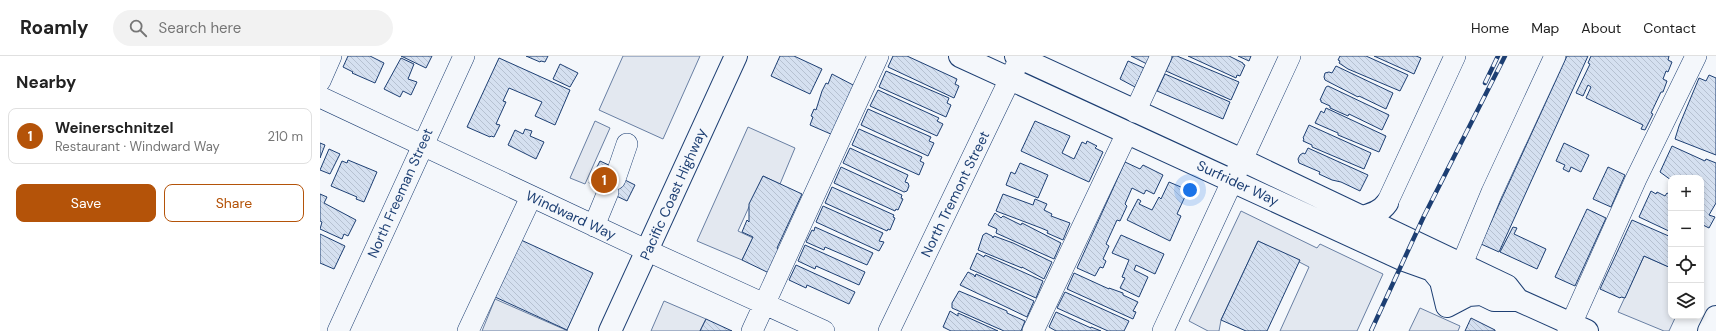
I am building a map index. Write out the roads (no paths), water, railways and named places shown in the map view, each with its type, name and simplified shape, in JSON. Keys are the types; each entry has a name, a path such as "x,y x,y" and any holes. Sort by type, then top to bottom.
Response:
{"main road":[{"name":"Pacific Coast Highway","path":"610,331 648,251 736,56"},
{"name":"Surfrider Way","path":"960,56 1233,180 1404,260 1432,270 1494,300 1518,300"},
{"name":"Surfrider Way","path":"1019,57 1135,112 1242,160 1507,286 1518,300 1575,329"},
{"path":"1361,217 1376,213 1383,209 1387,203"},
{"path":"1709,331 1716,317"}],"street":[{"path":"320,81 331,56"},
{"name":"North Freeman Street","path":"338,331 464,56"},
{"path":"752,331 878,56"},
{"path":"1135,112 1161,56"},
{"path":"1163,331 1290,56"},
{"path":"1387,203 1455,56"},
{"path":"1462,264 1492,192 1555,56"},
{"path":"1575,329 1636,179 1696,56"},
{"name":"North Tremont Street","path":"889,331 1010,79 1019,57"},
{"name":"Windward Way","path":"320,97 531,197 824,331"},
{"path":"1033,331 1127,133"},
{"path":"594,226 627,144"},
{"path":"468,331 531,197"}],"railway":[{"path":"1485,83 1498,56"},
{"path":"1371,331 1424,216 1505,56"}],"place":[{"name":"Weinerschnitzel","path":"604,180"}]}
